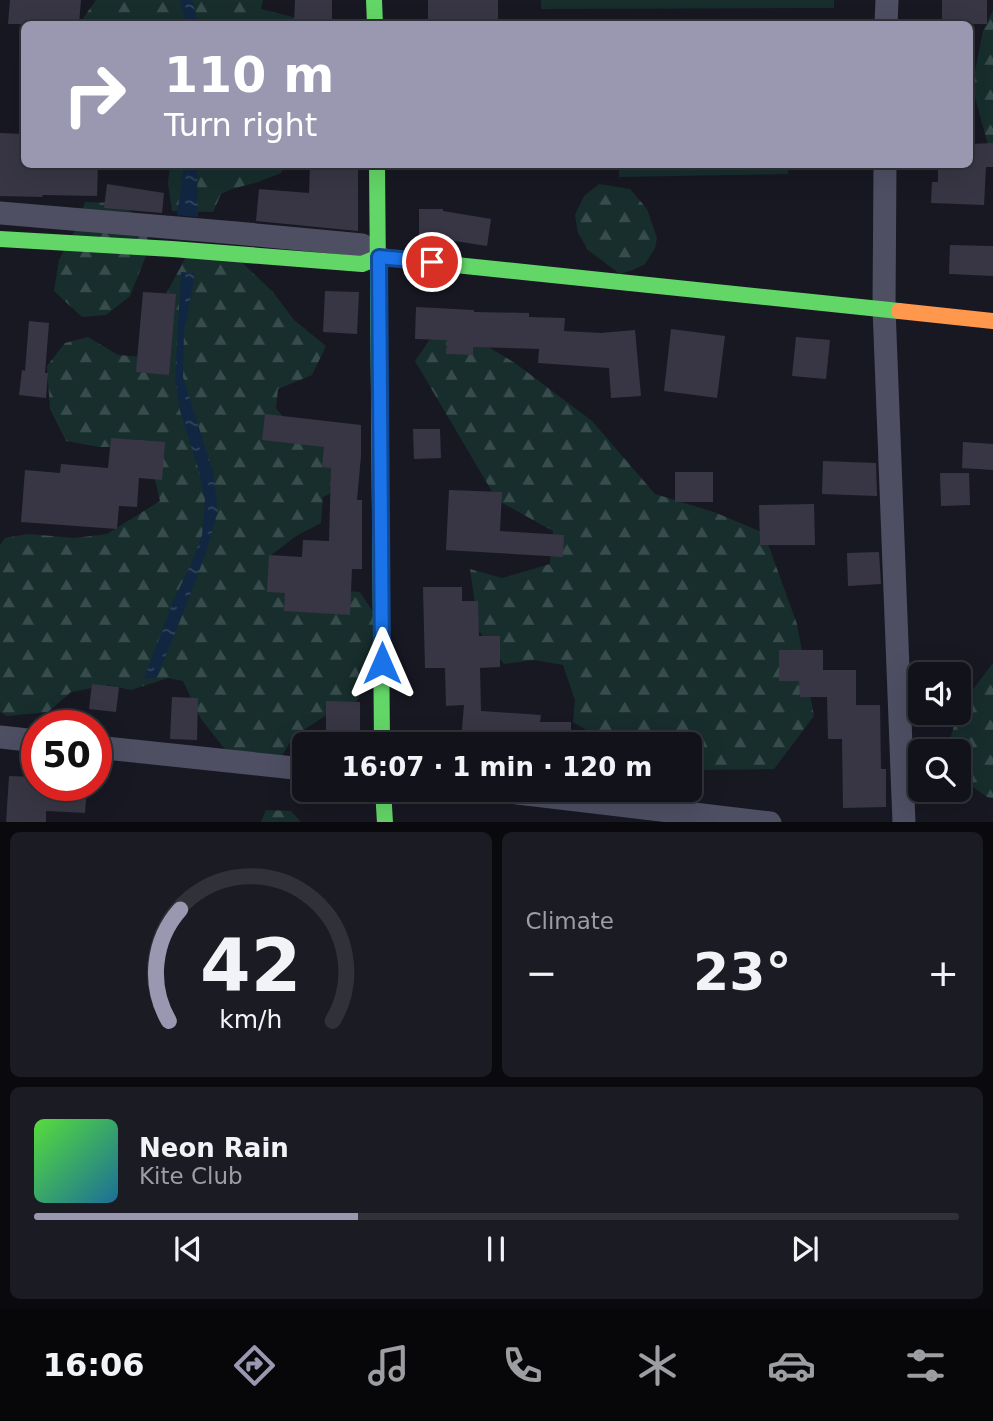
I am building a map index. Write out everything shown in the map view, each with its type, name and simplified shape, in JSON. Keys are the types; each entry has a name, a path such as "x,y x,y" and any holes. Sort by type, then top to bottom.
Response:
{"street":[{"path":"374,0 375,21"},
{"path":"886,21 887,0"},
{"path":"377,168 382,732"},
{"path":"885,168 884,308 904,822"},
{"path":"0,213 172,238 238,243 362,245 379,257 993,321"},
{"path":"0,239 172,238"},
{"path":"0,737 21,739"},
{"path":"112,749 292,768"},
{"path":"384,802 385,822"},
{"path":"597,802 770,822"}],"green space":[{"path":"96,0 263,0 261,9 297,18 298,21 81,21"},
{"path":"541,0 834,0 834,8 541,9"},
{"path":"993,10 993,159 973,90 983,31"},
{"path":"170,168 284,168 281,173 221,194 213,212 172,211 168,183"},
{"path":"619,168 788,168 788,174 619,177"},
{"path":"599,184 630,189 647,209 657,238 655,248 645,264 633,270 620,274 588,250 578,233 575,215 584,196"},
{"path":"85,202 116,203 144,219 149,248 130,296 106,315 82,317 54,291 59,260 77,226"},
{"path":"188,253 234,255 273,292 294,320 326,346 312,375 278,389 276,408 284,418 339,456 350,483 323,497 321,523 296,536 270,556 327,590 360,592 380,623 372,667 357,701 331,712 301,732 292,732 292,739 278,763 257,768 224,748 201,719 183,681 168,678 131,690 108,685 71,692 50,710 21,710 21,715 7,716 0,712 0,545 5,538 28,534 75,538 107,534 160,501 153,471 132,447 99,447 66,441 50,409 47,366 65,343 88,337 118,355 144,357 166,294"},
{"path":"443,320 515,363 592,421 655,494 714,512 764,533 797,624 814,716 774,769 702,770 702,732 589,732 573,722 575,700 563,665 534,660 504,664 479,631 470,569 502,578 550,564 553,531 497,500 415,361"},
{"path":"993,663 993,798 971,785 971,739 950,739 954,725 971,725 971,692"},
{"path":"266,810 291,811 301,822 261,822"}],"water":[{"path":"180,0 192,0 198,21 186,21"},
{"path":"184,168 197,168 198,217 177,215"},
{"path":"181,272 195,273 184,333 183,377 213,472 218,511 204,558 157,677 144,679 202,535 205,500 180,411 175,377"}],"building":[{"path":"10,0 81,0 79,21 21,21 21,24 8,24"},
{"path":"295,0 332,0 332,21 294,21"},
{"path":"428,0 498,0 498,21 428,21"},
{"path":"942,0 987,0 987,24 942,21"},
{"path":"0,133 21,134 21,168 98,168 97,196 0,196"},
{"path":"993,143 993,167 986,167 984,205 931,203 932,182 938,182 938,168 973,168 973,144"},
{"path":"310,168 358,168 358,231 256,221 259,189 309,193"},
{"path":"107,184 164,193 162,213 104,208"},
{"path":"419,209 443,209 491,219 487,246 419,238"},
{"path":"950,245 993,246 993,276 949,274"},
{"path":"325,291 359,292 357,334 323,332"},
{"path":"143,292 176,294 169,375 136,372"},
{"path":"416,307 529,313 529,317 565,318 564,331 601,333 635,330 641,396 611,398 609,368 538,363 539,349 473,347 473,355 446,354 447,340 415,339"},
{"path":"29,321 49,323 46,398 19,395 22,370 25,371"},
{"path":"671,329 725,336 717,398 664,391"},
{"path":"796,337 830,340 826,379 792,376"},
{"path":"265,414 361,425 357,500 362,500 362,569 352,569 350,615 284,611 285,593 267,592 269,555 302,557 303,540 329,541 331,468 322,467 324,447 262,440"},
{"path":"413,429 440,429 441,458 414,459"},
{"path":"111,438 165,442 162,480 139,478 137,507 119,506 117,529 21,522 25,470 60,473 61,464 108,468"},
{"path":"963,442 993,444 993,470 962,468"},
{"path":"823,461 876,463 877,496 822,494"},
{"path":"675,472 713,472 713,502 675,502"},
{"path":"940,473 969,473 970,505 941,506"},
{"path":"449,490 502,492 500,531 564,535 563,557 446,550"},
{"path":"814,504 815,545 760,545 759,505"},
{"path":"879,552 881,584 848,586 847,553"},
{"path":"423,587 462,587 462,601 478,601 479,636 500,636 500,667 480,668 481,711 541,715 540,722 571,722 571,732 462,732 464,705 446,706 445,668 425,668"},
{"path":"779,650 823,650 823,670 856,670 856,705 880,705 881,769 886,769 886,807 843,808 842,739 828,739 827,697 800,697 799,681 779,681"},
{"path":"92,684 119,687 116,712 89,709"},
{"path":"172,697 198,698 197,740 170,739"},
{"path":"326,701 360,702 360,732 326,732"},
{"path":"9,776 21,776 21,801 86,801 85,813 46,811 46,822 6,822"}],"traffic: fast":[{"path":"374,0 375,21"},
{"path":"377,168 382,732"},
{"path":"0,239 362,264 379,257 899,311"},
{"path":"384,802 385,822"}],"traffic: slow":[{"path":"899,311 993,321"}],"route":[{"path":"382,663 379,257 432,262"}]}
